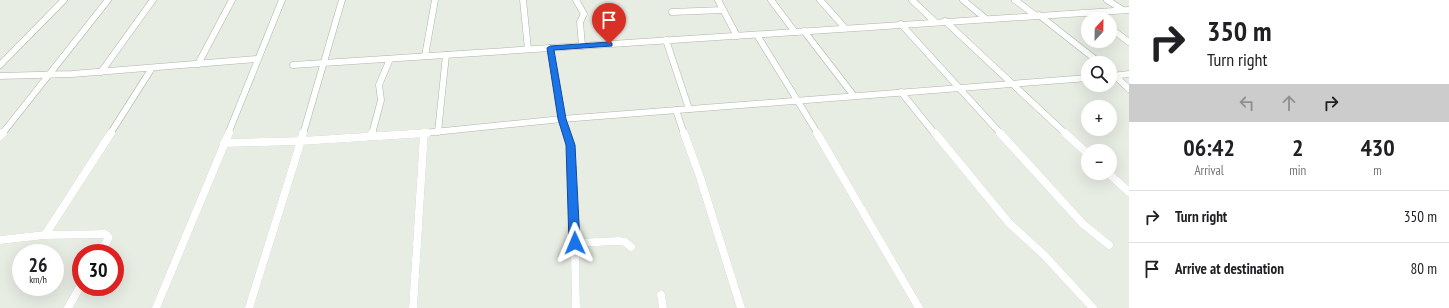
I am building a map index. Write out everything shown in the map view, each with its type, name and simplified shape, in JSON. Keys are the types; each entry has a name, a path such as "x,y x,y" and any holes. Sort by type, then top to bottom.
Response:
{"street":[{"path":"0,65 64,0"},
{"path":"0,136 108,0"},
{"path":"100,72 153,0"},
{"path":"198,64 232,0"},
{"path":"156,308 248,86 256,59 282,0"},
{"path":"249,308 301,141 342,0"},
{"path":"425,56 435,0"},
{"path":"523,0 528,50"},
{"path":"576,0 584,14 580,22 582,46"},
{"path":"718,0 737,36"},
{"path":"771,0 795,32"},
{"path":"820,0 846,28"},
{"path":"912,0 935,22"},
{"path":"963,0 985,18"},
{"path":"1015,0 1091,56"},
{"path":"1108,0 1126,10"},
{"path":"672,12 723,10"},
{"path":"1101,12 1126,10"},
{"path":"293,65 985,18 1081,13"},
{"path":"945,21 1081,148"},
{"path":"901,24 1083,224 1108,245"},
{"path":"804,31 854,96"},
{"path":"1117,33 1129,42"},
{"path":"757,34 831,155 918,308"},
{"path":"666,40 688,109"},
{"path":"550,48 562,119 571,145 576,308"},
{"path":"438,132 446,55"},
{"path":"0,76 100,72 256,59"},
{"path":"371,136 381,100 379,85 390,59"},
{"path":"45,235 152,68"},
{"path":"1117,74 1129,74"},
{"path":"224,143 301,141 438,132 562,119 1081,78"},
{"path":"1117,79 1129,89"},
{"path":"901,92 1009,223 1044,255 1093,308"},
{"path":"676,110 700,177 741,308"},
{"path":"413,308 424,133"},
{"path":"1116,180 1129,192"},
{"path":"0,240 45,235 105,234 108,236 106,244"},
{"path":"575,243 619,241 625,242 631,247"},
{"path":"661,295 663,308"},
{"path":"68,308 75,296"}],"route":[{"path":"575,243 571,145 562,119 550,48 609,44"}]}
